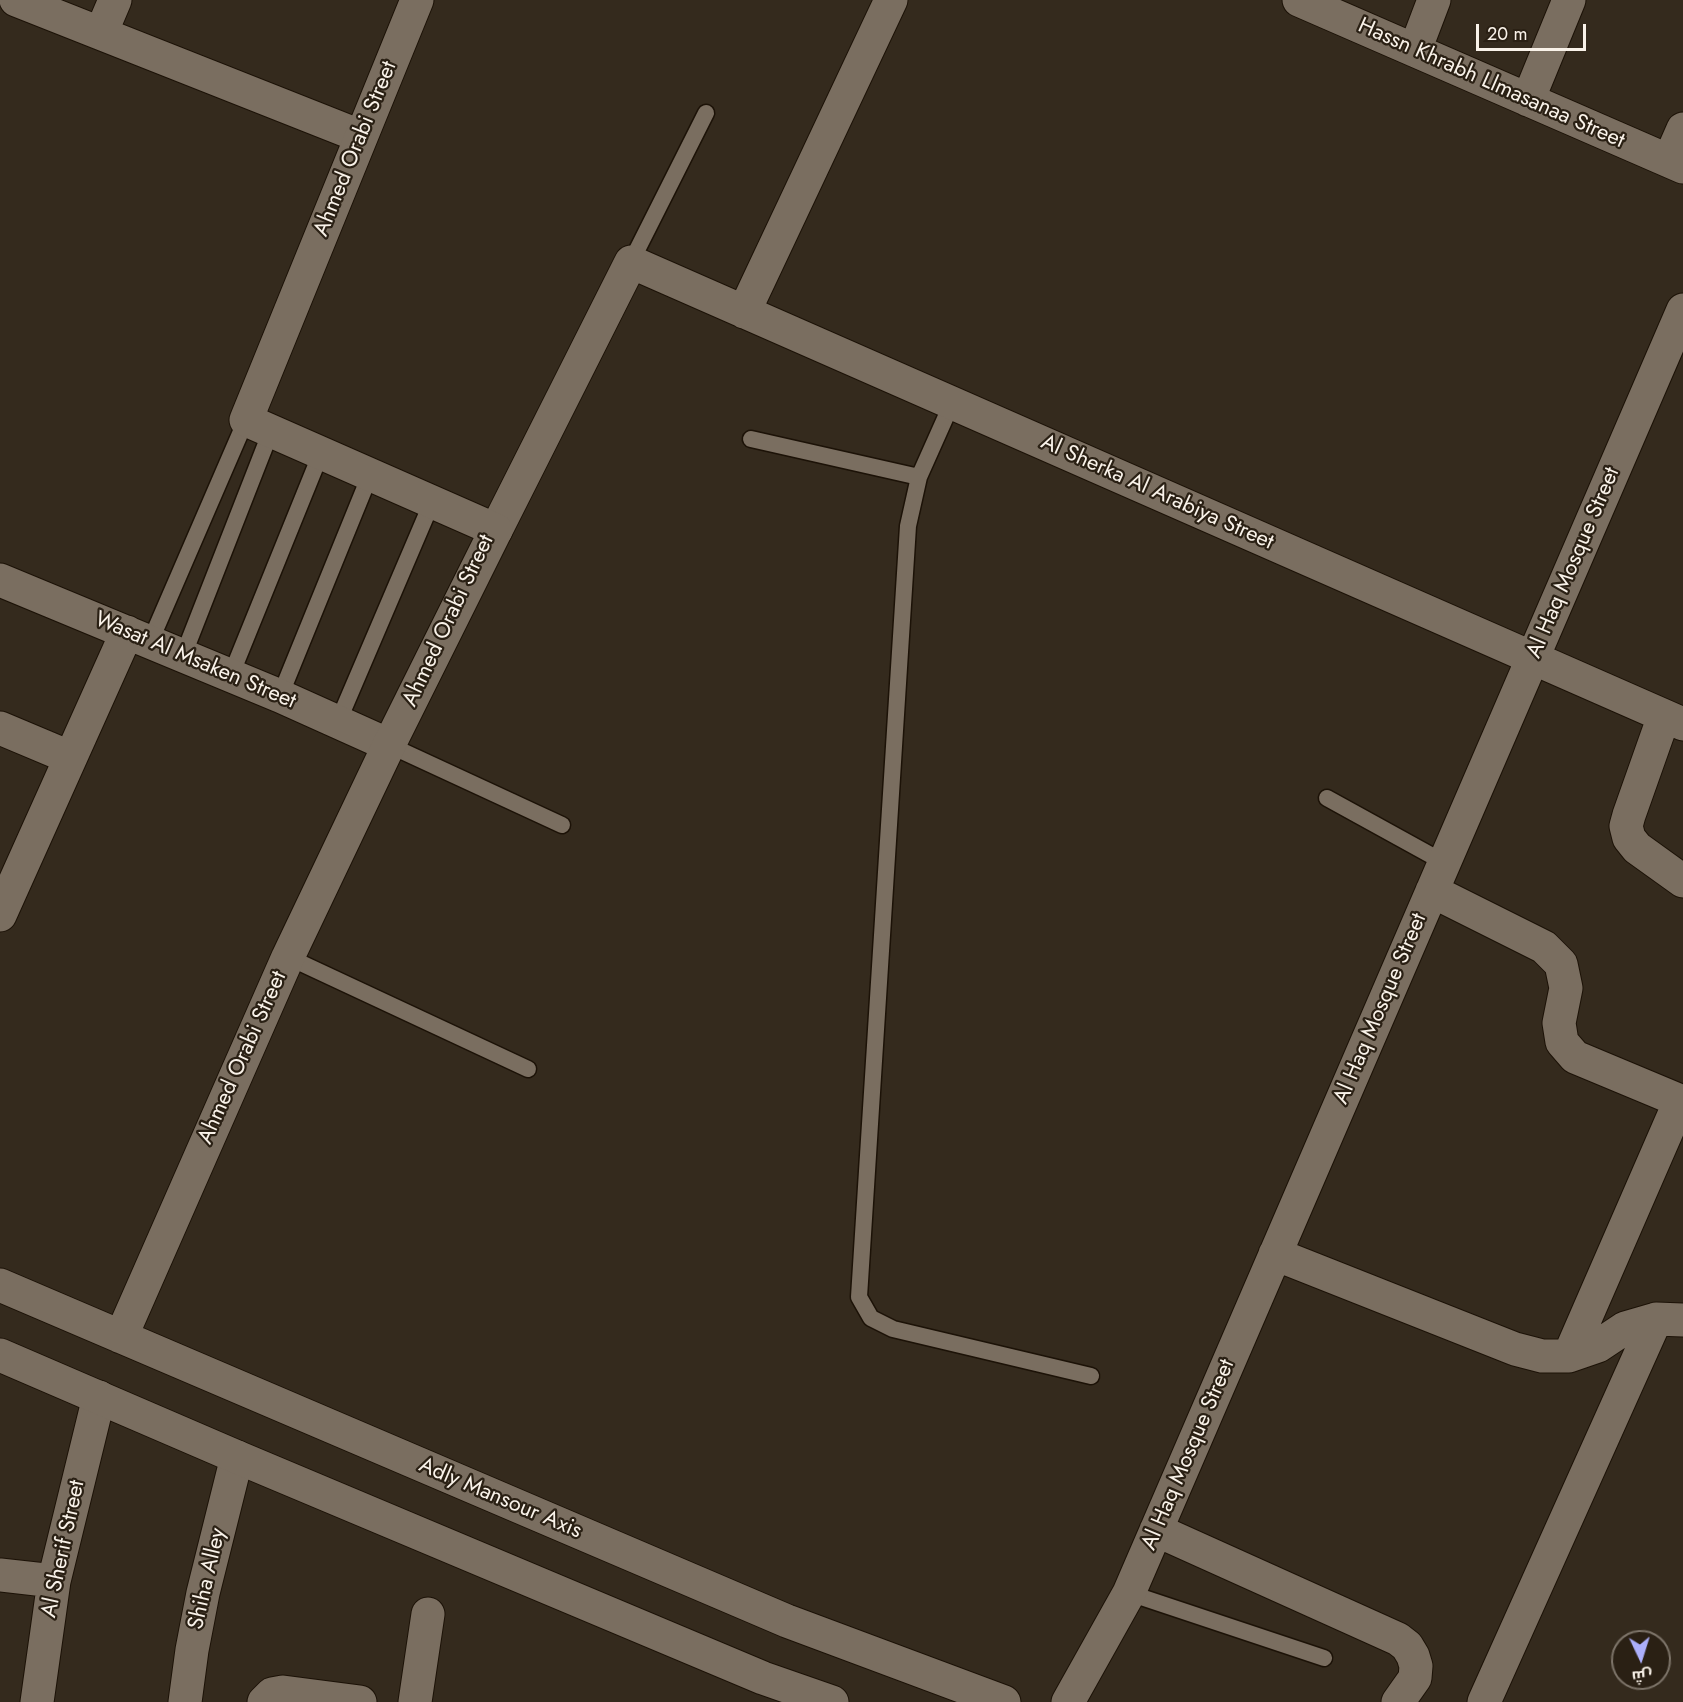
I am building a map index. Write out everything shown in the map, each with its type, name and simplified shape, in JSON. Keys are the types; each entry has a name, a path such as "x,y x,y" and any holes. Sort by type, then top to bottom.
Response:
{"street":[{"path":"16,0 360,136"},
{"path":"101,33 115,0"},
{"name":"Ahmed Orabi Street","path":"121,1337 288,957 389,745 496,530 258,425 360,136 417,0"},
{"path":"744,312 891,0"},
{"path":"1414,50 1434,0"},
{"path":"1528,100 1569,0"},
{"name":"Hassn Khrabh Llmasanaa Street","path":"1302,1 1676,164"},
{"path":"1676,164 1683,129"},
{"path":"496,530 631,262"},
{"name":"Al Sherka Al Arabiya Street","path":"631,262 1673,720"},
{"name":"Al Haq Mosque Street","path":"1068,1702 1129,1593 1683,310"},
{"name":"Wasat Al Msaken Street","path":"0,580 231,675 389,745"},
{"path":"0,915 69,757 139,637"},
{"path":"1673,720 1626,826 1629,838 1637,848 1683,881"},
{"path":"0,728 69,757"},
{"path":"1438,877 1544,947 1561,964 1566,988 1559,1023 1562,1042 1575,1057 1682,1102 1569,1356"},
{"path":"1275,1254 1515,1349 1542,1356 1569,1356 1598,1346 1625,1328 1670,1319"},
{"name":"Adly Mansour Axis","path":"0,1284 787,1621 1004,1702"},
{"path":"1484,1702 1670,1319"},
{"path":"0,1355 752,1673 832,1702"},
{"name":"Al Sherif Street","path":"37,1702 54,1581 99,1397"},
{"name":"Shiha Alley","path":"185,1702 203,1593 237,1457"},
{"path":"1156,1530 1398,1638 1407,1646 1416,1666 1415,1678 1398,1702"},
{"path":"0,1575 54,1581"},
{"path":"416,1702 428,1614"},
{"path":"264,1702 272,1694 283,1692 360,1702"}],"lane":[{"path":"631,262 706,112"},
{"path":"952,403 919,477 908,526 859,1297 872,1318 893,1329 1090,1376"},
{"path":"139,637 258,425"},
{"path":"183,656 258,425"},
{"path":"751,440 919,477"},
{"path":"231,675 321,453"},
{"path":"280,696 370,475"},
{"path":"338,722 432,502"},
{"path":"389,745 562,825"},
{"path":"1327,798 1438,877"},
{"path":"288,957 528,1069"},
{"path":"1129,1593 1324,1658"}]}
